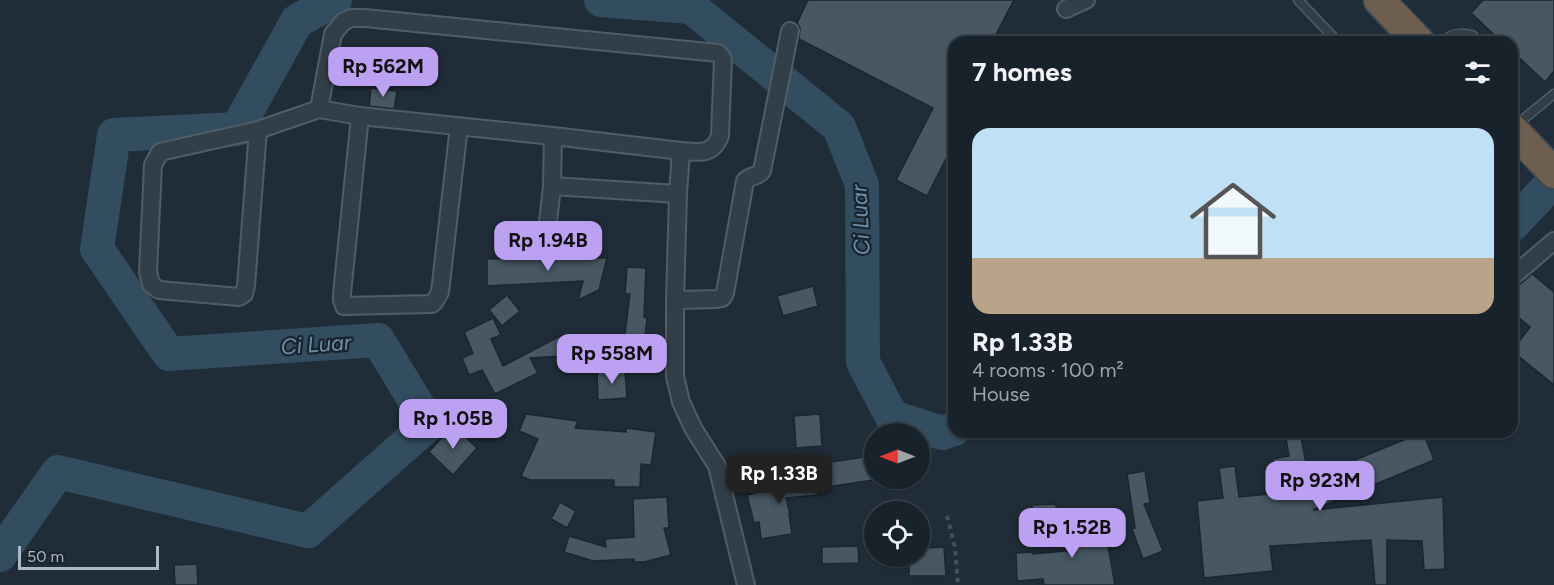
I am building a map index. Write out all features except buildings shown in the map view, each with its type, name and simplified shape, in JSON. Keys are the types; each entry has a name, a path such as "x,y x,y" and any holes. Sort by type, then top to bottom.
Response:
{"highway":[{"path":"1379,0 1413,36"},
{"path":"1518,135 1548,167"}],"street":[{"path":"1066,9 1086,0"},
{"path":"258,130 244,294 239,297 159,290 151,284 148,272 153,165 160,152 258,130 319,109 360,116 705,152 717,145 720,136 723,59 718,53 351,18 343,22 333,34 319,109"},
{"path":"675,300 717,299 722,298 725,293 745,181 762,171 790,30"},
{"path":"360,116 342,294 344,306 432,304 435,301 440,292 459,126"},
{"path":"547,231 552,186 553,135"},
{"path":"681,151 675,300 675,376 681,402 693,428 717,466 746,585"},
{"path":"552,186 678,194"},
{"path":"1518,272 1554,241"}],"lane":[{"path":"1298,0 1332,36"},
{"path":"1449,36 1457,33 1474,36"},
{"path":"1518,124 1554,94"}],"path":[{"path":"947,516 955,548 958,585"}],"waterway":[{"name":"Ci Luar","path":"0,555 58,472 308,531 429,424 378,340 169,354 97,249 114,135 237,129 297,21 335,0"},
{"name":"Ci Luar","path":"601,0 691,7 839,127 862,185 863,362 892,417 942,433 948,431"},
{"name":"Ci Luar","path":"1518,219 1554,181"}]}
